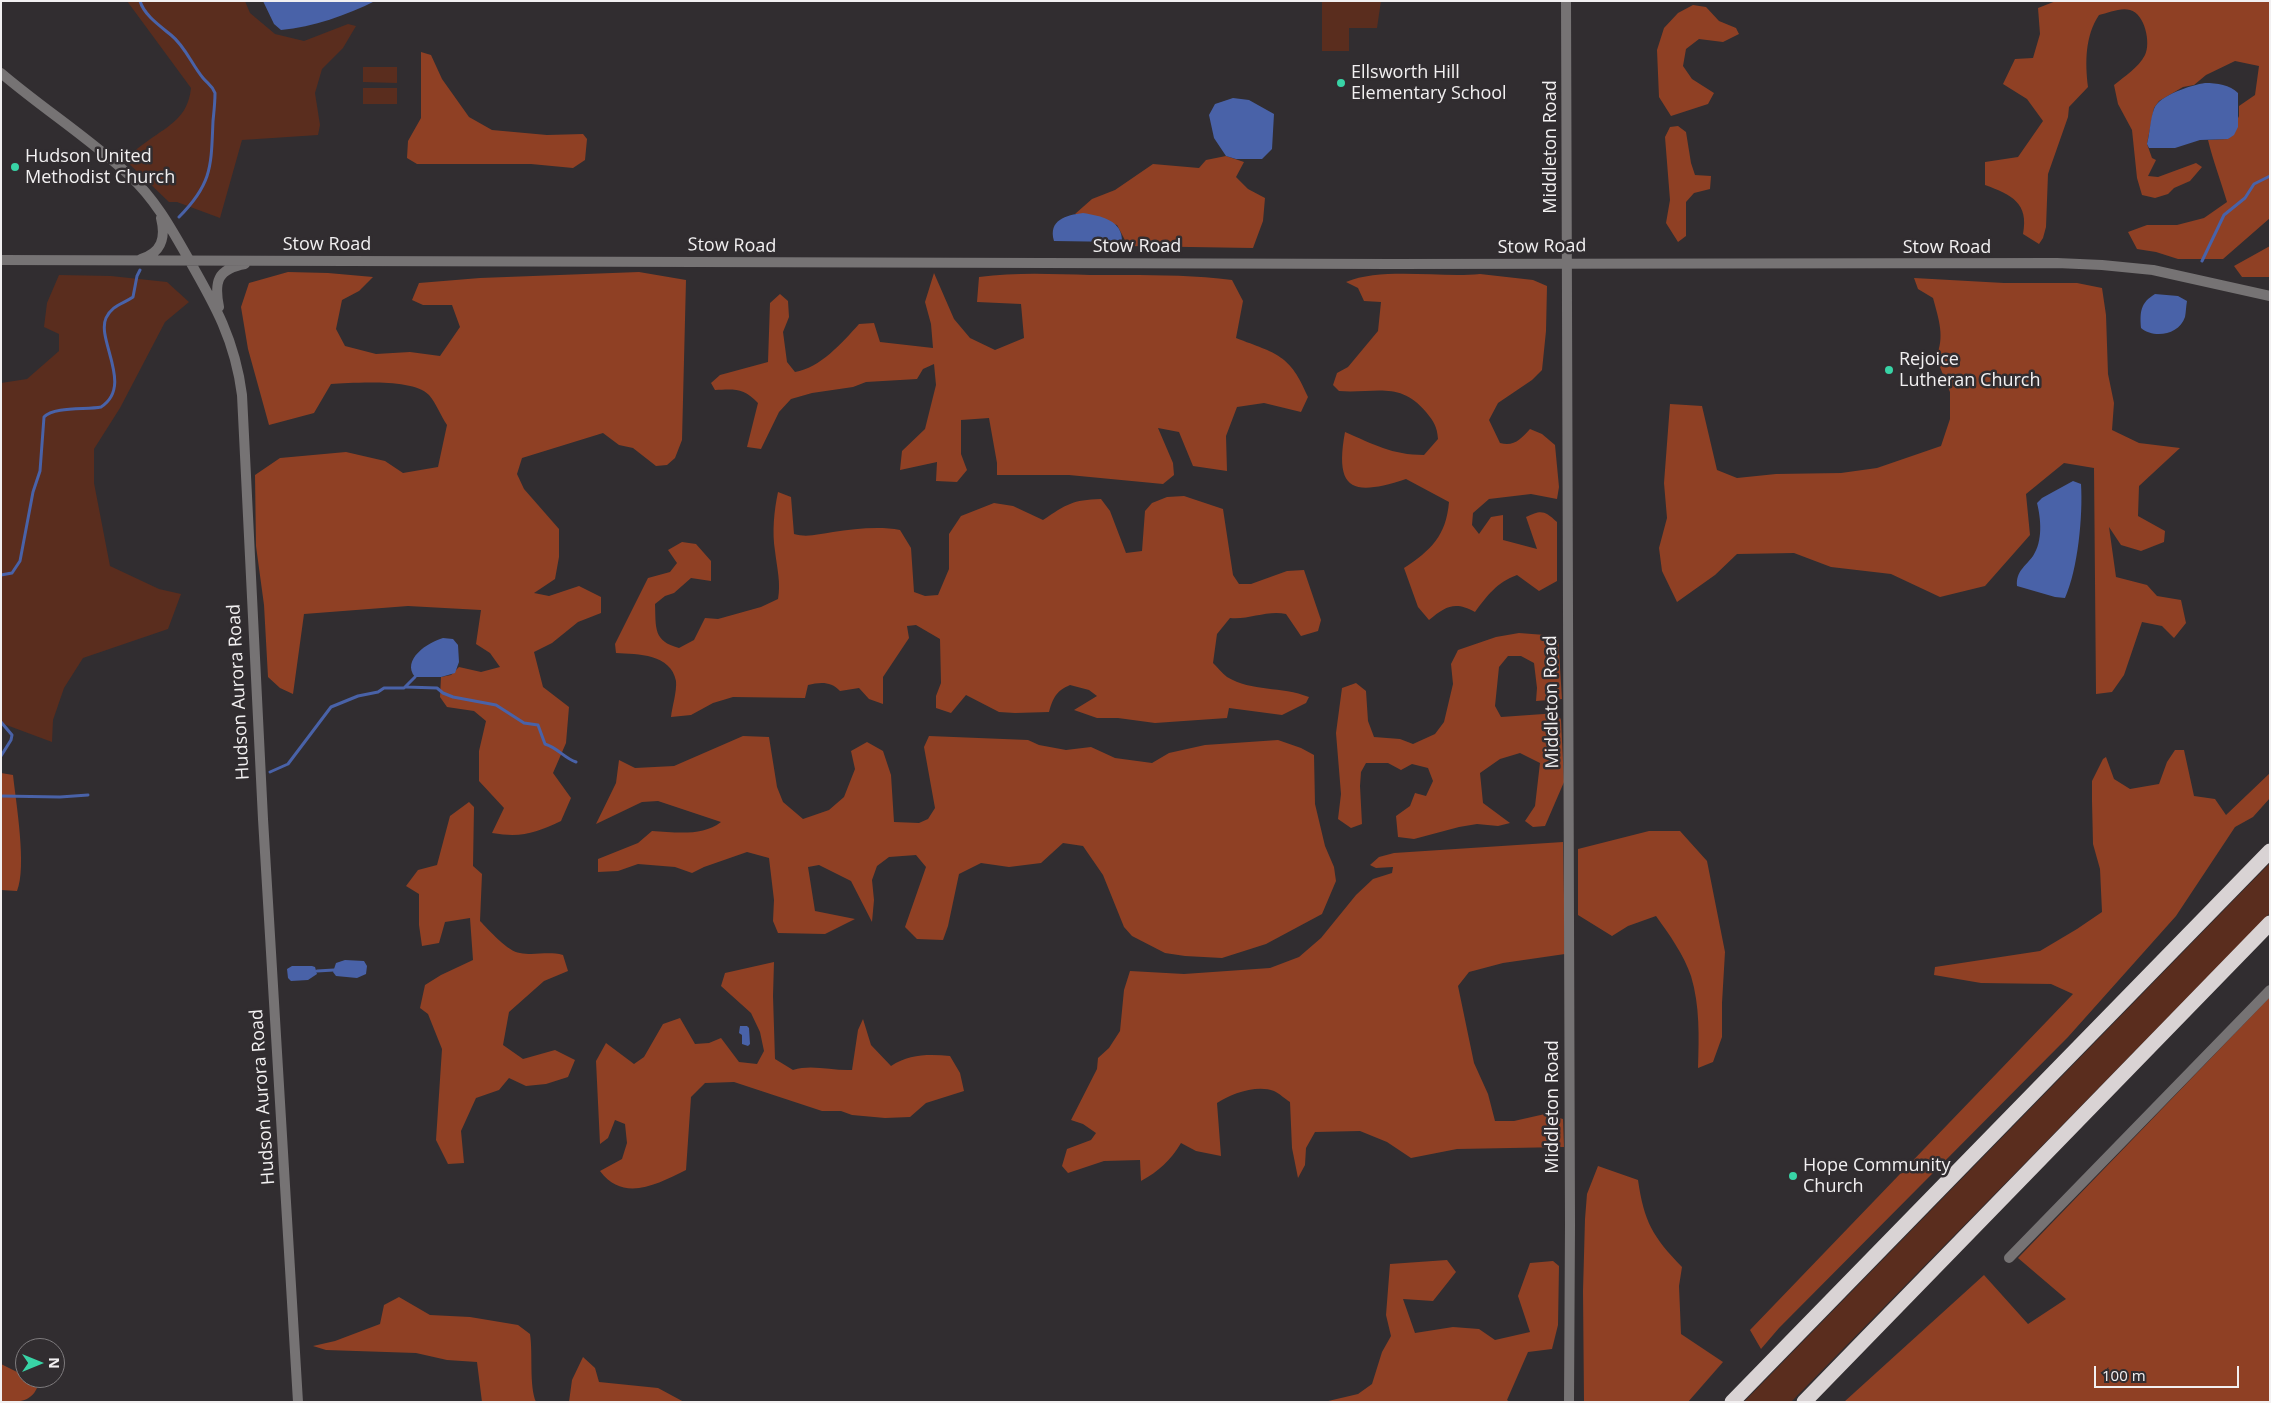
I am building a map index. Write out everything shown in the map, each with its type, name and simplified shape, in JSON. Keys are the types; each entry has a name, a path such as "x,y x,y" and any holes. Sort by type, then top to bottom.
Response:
{"highway":[{"path":"1732,1402 2270,851"},
{"path":"1804,1402 2270,923"}],"street":[{"name":"Middleton Road","path":"1566,1 1570,778 1569,1402"},
{"name":"Hudson Aurora Road","path":"1,73 129,175 159,210 221,318 234,354 242,395 263,828 298,1402"},
{"path":"136,261 148,257 162,245 164,232 159,210"},
{"name":"Stow Road","path":"1,260 2102,264 2180,274 2270,296"},
{"path":"221,318 216,290 222,274 236,266 260,261"},
{"path":"2009,1258 2270,990"}],"shaded area":[{"path":"127,1 245,1 250,13 275,34 304,41 348,24 356,26 343,48 322,69 315,93 320,125 318,135 242,140 220,218 177,202 169,202 124,159 177,119 186,106 191,88"},
{"path":"1322,1 1381,1 1377,28 1349,28 1349,51 1322,51"},
{"path":"2056,1 2270,1 2270,218 2223,259 2178,259 2156,252 2137,249 2128,232 2147,225 2177,225 2204,218 2227,202 2208,140 2228,139 2239,116 2239,106 2255,95 2259,66 2235,61 2206,75 2194,85 2183,87 2159,101 2154,108 2147,144 2152,158 2156,160 2148,176 2158,177 2196,163 2202,167 2190,181 2174,188 2168,194 2155,198 2142,195 2137,178 2132,130 2118,104 2114,85 2139,64 2147,50 2147,37 2143,23 2140,17 2130,10 2119,10 2099,15 2094,23 2086,59 2088,87 2069,107 2068,117 2048,174 2046,227 2039,244 2023,234 2023,215 2021,208 2016,202 2003,193 1985,185 1985,162 2018,157 2043,121 2027,99 2003,84 2015,59 2033,58 2040,34 2038,8"},
{"path":"1693,5 1706,7 1719,21 1736,28 1739,34 1723,42 1699,39 1686,49 1683,66 1692,79 1714,93 1708,104 1671,116 1659,97 1657,50 1664,28 1678,13"},
{"path":"421,52 431,55 442,79 469,117 492,130 547,135 583,134 587,139 585,160 573,168 531,164 417,164 407,158 408,141 421,118"},
{"path":"363,67 397,67 397,83 363,82"},
{"path":"363,88 397,88 397,104 363,104"},
{"path":"1678,126 1686,132 1695,175 1711,176 1710,189 1694,193 1686,202 1686,236 1678,242 1666,223 1670,200 1665,137 1670,127"},
{"path":"1226,156 1244,162 1236,177 1248,189 1265,198 1263,221 1253,248 1128,246 1117,225 1075,214 1092,199 1115,190 1153,164 1199,168 1206,160"},
{"path":"2270,246 2270,277 2242,277 2234,266"},
{"path":"288,272 373,277 359,291 342,300 336,329 345,346 376,354 410,352 440,356 460,327 452,305 423,305 412,300 419,283 480,278 639,272 686,280 682,440 675,458 667,465 656,466 633,448 619,445 603,433 522,458 517,474 524,489 559,529 559,557 555,579 534,593 549,596 579,586 601,597 601,613 578,622 552,643 534,652 543,687 569,707 566,743 553,773 571,798 561,821 543,829 520,835 492,833 504,808 479,781 479,751 486,721 474,711 447,707 440,697 441,677 451,675 459,667 481,672 500,667 490,653 476,644 481,610 408,606 304,614 293,694 280,688 268,677 264,605 256,546 255,475 280,458 346,452 385,461 403,473 438,467 447,425 432,398 421,390 397,384 367,383 331,384 314,413 269,425 248,349 241,307 249,283"},
{"path":"934,273 954,319 970,338 995,350 1024,338 1021,304 977,302 979,277 1007,274 1143,275 1232,280 1243,301 1236,338 1281,357 1295,372 1308,397 1301,412 1264,403 1237,407 1226,436 1227,471 1193,466 1179,432 1158,428 1173,463 1174,475 1163,484 1069,475 997,475 997,463 989,418 961,420 961,454 967,470 957,482 936,481 937,462 900,470 902,451 925,429 936,385 934,364 923,369 917,379 866,382 853,387 812,393 791,399 779,412 761,449 747,447 758,403 748,394 739,390 715,390 711,383 720,375 768,362 770,303 780,294 788,301 789,317 783,332 787,362 795,372 804,370 830,354 859,324 874,323 880,342 933,348 931,324 925,302"},
{"path":"1480,274 1533,280 1547,286 1546,331 1542,370 1532,380 1498,403 1489,420 1500,443 1513,443 1530,429 1542,434 1555,445 1559,487 1557,499 1531,494 1489,499 1473,513 1472,525 1479,534 1491,517 1503,515 1503,540 1537,549 1526,517 1539,512 1549,515 1557,522 1557,581 1539,591 1517,575 1498,586 1488,595 1475,612 1456,606 1446,608 1429,620 1418,607 1404,568 1422,555 1441,533 1449,502 1406,479 1373,487 1361,487 1352,484 1346,478 1342,452 1345,432 1392,451 1424,455 1438,439 1437,431 1426,412 1416,402 1406,396 1386,391 1339,391 1333,385 1337,373 1348,367 1378,331 1381,302 1364,301 1358,288 1346,282 1376,275"},
{"path":"59,275 111,276 167,282 189,302 165,322 120,408 94,449 94,483 110,566 159,589 181,594 168,629 83,658 64,688 53,720 52,742 1,723 1,383 27,379 59,351 59,334 44,327 47,303"},
{"path":"1914,278 2004,283 2077,283 2102,288 2106,315 2108,374 2114,403 2112,430 2139,443 2180,448 2139,486 2138,516 2165,531 2164,542 2141,551 2121,545 2109,527 2116,577 2147,585 2157,596 2181,600 2186,623 2174,638 2162,626 2142,622 2124,675 2112,692 2096,694 2094,468 2064,463 2026,494 2030,535 1985,586 1940,597 1891,574 1831,567 1794,553 1737,554 1715,575 1677,602 1662,571 1659,548 1667,518 1664,483 1670,404 1702,406 1717,470 1737,478 1776,474 1841,473 1877,468 1941,446 1950,419 1950,392 1936,357 1939,350 1940,328 1933,298 1918,289"},
{"path":"778,492 791,497 794,534 808,536 866,528 900,530 911,548 914,592 925,596 938,595 949,569 949,534 961,516 994,503 1013,506 1043,520 1070,504 1083,500 1101,499 1110,511 1126,553 1142,551 1145,511 1152,503 1167,497 1184,496 1223,509 1233,575 1239,584 1251,584 1287,571 1304,570 1321,620 1318,631 1301,636 1286,614 1272,613 1244,618 1230,618 1217,634 1213,663 1227,677 1237,682 1288,691 1309,697 1306,703 1282,715 1229,708 1227,718 1155,723 1118,718 1097,718 1074,710 1097,696 1089,690 1070,685 1061,690 1056,696 1049,712 999,712 966,695 951,713 936,708 936,696 941,683 940,639 916,625 907,626 909,638 883,677 883,704 869,699 859,688 840,691 833,685 821,683 808,685 805,698 733,697 713,703 691,715 671,717 676,681 668,665 652,657 616,653 615,644 648,578 670,572 677,563 668,550 682,542 696,544 711,561 711,581 691,578 674,593 665,596 655,604 656,627 664,642 679,648 694,640 705,618 718,619 761,607 778,599 779,581 774,529"},
{"path":"1519,633 1558,636 1562,699 1536,701 1537,688 1534,663 1521,656 1508,656 1499,667 1495,706 1501,717 1558,713 1561,720 1564,782 1545,826 1533,827 1525,821 1535,806 1540,763 1520,753 1500,759 1480,773 1483,803 1510,823 1498,826 1477,824 1459,827 1414,839 1398,837 1396,816 1410,806 1415,793 1426,796 1433,781 1428,768 1412,764 1401,770 1388,763 1366,763 1361,772 1362,824 1351,828 1338,819 1341,794 1336,733 1342,688 1356,683 1366,691 1368,721 1374,737 1400,739 1413,744 1435,734 1444,722 1453,684 1451,664 1458,650 1496,637"},
{"path":"743,736 769,737 777,787 783,802 803,819 829,810 844,797 855,769 851,751 867,742 883,751 891,775 894,822 919,823 928,819 935,808 924,747 929,736 1028,740 1039,745 1066,750 1091,747 1115,758 1152,763 1169,753 1205,745 1278,740 1314,755 1315,804 1325,846 1334,867 1336,881 1322,914 1266,944 1222,958 1165,953 1132,936 1124,927 1103,875 1083,846 1063,843 1041,863 1009,867 981,863 959,874 948,926 943,940 917,939 905,927 926,867 916,855 889,857 877,866 872,880 874,900 872,922 851,881 819,865 808,867 815,911 855,919 825,934 778,933 773,921 774,900 769,858 747,852 692,873 675,867 638,864 618,871 598,872 598,859 638,843 652,831 697,832 713,827 721,822 658,801 642,802 596,824 616,783 619,760 635,768 674,766"},
{"path":"2175,750 2184,750 2194,796 2215,799 2226,815 2270,773 2270,798 2253,817 2235,827 2176,916 2068,1037 1779,1328 1761,1349 1750,1330 2073,994 2051,984 1981,983 1934,975 1935,967 2040,951 2102,912 2100,869 2093,844 2092,781 2103,759 2106,757 2114,779 2130,789 2159,784 2167,762"},
{"path":"1,773 13,775 21,851 20,880 17,891 1,890"},
{"path":"469,802 474,807 473,866 482,874 480,921 499,940 515,952 563,955 568,971 544,981 509,1012 503,1045 523,1059 555,1050 575,1060 568,1077 546,1084 526,1086 509,1078 499,1090 476,1098 461,1131 464,1163 448,1164 436,1140 442,1049 428,1014 420,1008 425,985 473,960 470,918 445,922 439,943 422,946 419,925 419,894 406,886 418,870 437,865 450,816"},
{"path":"1649,831 1680,831 1707,861 1725,952 1722,1037 1713,1062 1698,1068 1699,1033 1691,976 1671,937 1656,916 1628,926 1612,936 1578,915 1578,849"},
{"path":"1563,842 1565,954 1503,963 1469,972 1458,986 1474,1063 1488,1094 1495,1121 1514,1121 1545,1114 1563,1119 1564,1147 1457,1149 1411,1158 1387,1142 1360,1131 1315,1132 1306,1148 1305,1165 1298,1178 1292,1148 1290,1102 1274,1091 1252,1089 1236,1093 1217,1103 1221,1156 1196,1151 1181,1143 1164,1165 1141,1181 1140,1160 1104,1161 1068,1173 1062,1166 1067,1149 1091,1140 1096,1133 1083,1124 1071,1120 1097,1069 1098,1058 1109,1048 1120,1031 1124,990 1130,971 1184,974 1270,968 1299,957 1321,938 1356,895 1373,879 1392,873 1393,867 1376,868 1370,865 1379,857 1394,853"},
{"path":"2270,863 2270,913 1791,1402 1744,1402"},
{"path":"774,962 775,1059 793,1070 815,1068 852,1070 858,1030 863,1019 871,1045 891,1066 912,1057 950,1056 960,1073 964,1091 926,1103 910,1117 885,1118 852,1115 841,1111 822,1111 734,1082 705,1083 691,1097 686,1170 664,1181 641,1188 619,1186 609,1181 600,1171 622,1159 627,1143 625,1124 615,1120 608,1138 600,1144 596,1061 606,1043 634,1064 644,1057 663,1024 680,1018 695,1044 709,1043 721,1038 739,1062 757,1064 764,1051 760,1032 751,1013 721,986 725,973"},
{"path":"2270,997 2270,1402 1844,1402 1984,1275 2028,1324 2066,1299 2018,1258"},
{"path":"1598,1166 1638,1180 1643,1207 1651,1228 1664,1247 1682,1267 1679,1286 1681,1334 1723,1362 1688,1402 1584,1402 1583,1291 1585,1219 1587,1194"},
{"path":"1447,1260 1456,1272 1433,1301 1403,1299 1415,1333 1453,1327 1479,1329 1495,1340 1530,1332 1518,1296 1530,1263 1553,1261 1559,1266 1558,1325 1552,1349 1528,1352 1507,1400 1510,1402 1324,1402 1358,1394 1372,1384 1382,1352 1391,1336 1386,1315 1390,1264"},
{"path":"399,1297 430,1315 470,1317 518,1325 530,1334 532,1378 536,1402 482,1402 477,1362 447,1360 416,1353 326,1350 313,1346 335,1341 380,1324 384,1305"},
{"path":"583,1357 595,1368 599,1382 658,1388 684,1402 569,1402 572,1380"},
{"path":"1,1364 15,1371 15,1388 37,1388 31,1397 22,1401 1,1402"}],"water":[{"path":"263,1 375,1 330,20 281,30 274,24"},
{"path":"2205,83 2223,85 2238,93 2238,127 2234,135 2228,139 2200,140 2175,148 2149,148 2147,144 2151,122 2157,104 2169,95"},
{"path":"1233,98 1249,100 1274,114 1272,149 1262,159 1236,159 1226,156 1214,138 1209,115 1215,104"},
{"path":"1083,213 1110,220 1119,229 1122,242 1054,241 1053,234 1056,223 1070,215"},
{"path":"2155,294 2178,296 2187,301 2185,317 2182,323 2172,331 2159,334 2141,328 2142,308 2146,301"},
{"path":"2073,481 2081,484 2080,526 2076,558 2070,586 2065,598 2017,586 2018,577 2033,556 2040,537 2037,503 2042,498"},
{"path":"443,638 453,639 458,645 459,662 455,673 441,677 415,677 411,664 414,658 430,643"},
{"path":"345,960 364,961 367,966 366,974 357,978 336,976 333,972 336,963"},
{"path":"292,966 312,966 315,967 317,974 308,980 291,981 288,978 287,969"},
{"path":"740,1026 747,1026 749,1028 750,1044 748,1046 742,1044 742,1035 739,1033"}],"waterway":[{"path":"140,1 149,16 176,39 215,93 212,150 208,173 198,194 179,217"},
{"path":"2202,261 2224,215 2245,198 2254,184 2270,176"},
{"path":"1,575 12,573 20,561 33,492 40,471 44,417 55,411 101,407 110,398 114,387 114,375 104,327 106,318 115,307 133,297 140,270"},
{"path":"270,772 288,764 331,707 358,696 378,692 384,688 404,688 415,677"},
{"path":"406,687 437,688 453,697 496,705 524,723 538,725 545,744 576,762"},
{"path":"1,722 12,735 1,756"},
{"path":"1,796 60,797 88,795"},
{"path":"317,971 334,970"}],"place":[{"name":"Ellsworth Hill Elementary School","path":"1341,83"},
{"name":"Hudson United Methodist Church","path":"15,167"},
{"name":"Rejoice Lutheran Church","path":"1889,370"},
{"name":"Hope Community Church","path":"1793,1176"}]}
